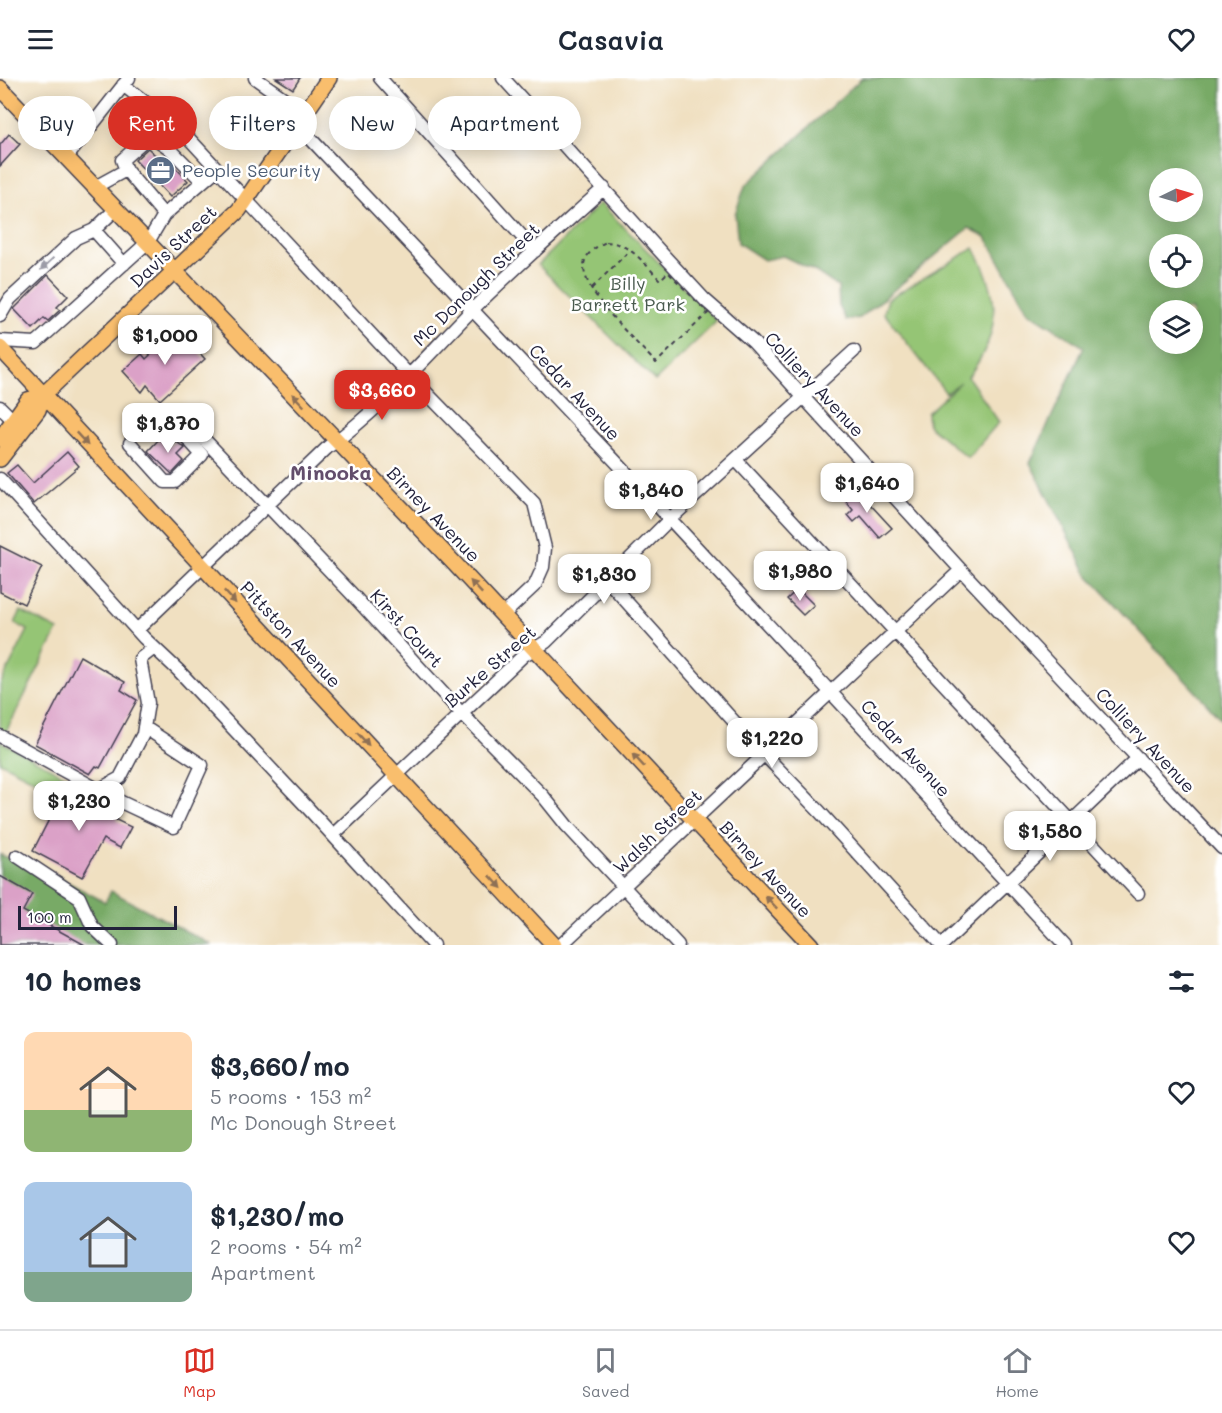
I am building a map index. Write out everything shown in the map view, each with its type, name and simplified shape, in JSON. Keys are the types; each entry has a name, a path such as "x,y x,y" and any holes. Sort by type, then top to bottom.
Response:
{"main road":[{"name":"Davis Street","path":"317,97 329,78"},
{"name":"Birney Avenue","path":"0,88 503,615 811,945"},
{"name":"Davis Street","path":"0,459 8,439 12,419 28,400 42,396 246,202 282,150"},
{"name":"Pittston Avenue","path":"0,348 42,396 554,945"},
{"name":"Davis Street","path":"8,439 38,410 42,396"}],"street":[{"name":"Cedar Avenue","path":"255,78 281,96"},
{"path":"380,78 535,251"},
{"name":"Colliery Avenue","path":"503,78 705,300 753,342 1222,848"},
{"path":"67,157 126,82 175,125 408,375 525,492 534,503 541,523 545,548 543,567 535,585 503,615"},
{"path":"164,215 126,170 122,160 150,135 169,148 202,181"},
{"name":"Cedar Avenue","path":"317,146 670,519 1005,883 1065,945"},
{"path":"95,187 126,170"},
{"path":"0,341 36,344 148,242 164,215 216,170"},
{"name":"Mc Donough Street","path":"138,629 266,506 408,375 472,310 604,188"},
{"path":"0,316 10,299 76,238 94,230 116,208"},
{"path":"94,230 124,264"},
{"name":"Burke Street","path":"333,835 524,655 546,642 670,519 805,399 813,387 854,351"},
{"path":"0,407 12,419"},
{"name":"Kirst Court","path":"182,415 462,714 543,796 567,826 678,945"},
{"path":"130,443 165,482 175,482 202,455 186,437 168,428 156,416"},
{"path":"736,460 1138,893"},
{"path":"0,479 154,648 333,835 433,945"},
{"name":"Walsh Street","path":"561,945 962,570"},
{"path":"607,580 941,945 1138,758"},
{"path":"100,789 120,778 144,727 148,703 140,659 154,648"},
{"path":"0,735 174,827 202,765 144,727"},
{"path":"17,856 79,897 92,926 112,945"}],"path":[{"path":"606,242 620,242 660,279 668,272 708,313 656,363 591,288 585,278 583,266 588,254 606,242"},
{"path":"591,288 630,250"}],"green space":[{"path":"862,78 1222,78 1222,720 1088,575 1030,463 1084,347 1028,312 986,237 969,228 860,318 846,320 839,306 838,287 816,272 783,256 764,260 738,243 735,214 745,186"},
{"name":"Billy Barrett Park","path":"600,203 717,321 655,381 538,265"},
{"path":"974,248 989,282 994,314 987,345 968,377 999,422 968,458 928,425 927,413 961,382 946,393 884,313 888,299"},
{"path":"21,611 58,630 1,742 70,778 62,794 0,762 0,685 28,630 15,623"},
{"path":"0,854 26,868 30,862 105,902 111,891 212,945 0,945"}],"building":[{"path":"276,78 300,78 293,89"},
{"path":"9,134 18,142 18,146 0,166 0,145"},
{"name":"People Security","path":"146,150 150,150 159,159 164,155 188,181 170,197 135,160"},
{"path":"48,275 68,296 57,307 60,310 48,321 44,318 33,329 14,309"},
{"path":"178,329 205,359 160,400 147,385 142,392 123,371 142,354 146,359"},
{"path":"161,437 169,446 175,441 185,448 178,455 184,461 172,474 148,451"},
{"path":"67,452 79,466 34,504 7,473 17,465 33,483"},
{"path":"857,490 892,528 880,538 861,516 854,522 848,515 853,510 845,500"},
{"path":"0,546 42,567 24,604 0,592"},
{"path":"798,589 814,605 803,615 787,599"},
{"path":"80,656 125,682 121,690 137,700 100,768 96,766 90,774 35,744"},
{"path":"66,786 119,814 116,820 131,827 120,848 103,839 82,877 33,851"},
{"path":"0,876 32,894 23,911 85,945 0,945"}],"place":[{"name":"People Security","path":"161,170"}],"district":[{"name":"Minooka","path":"331,472"}]}
